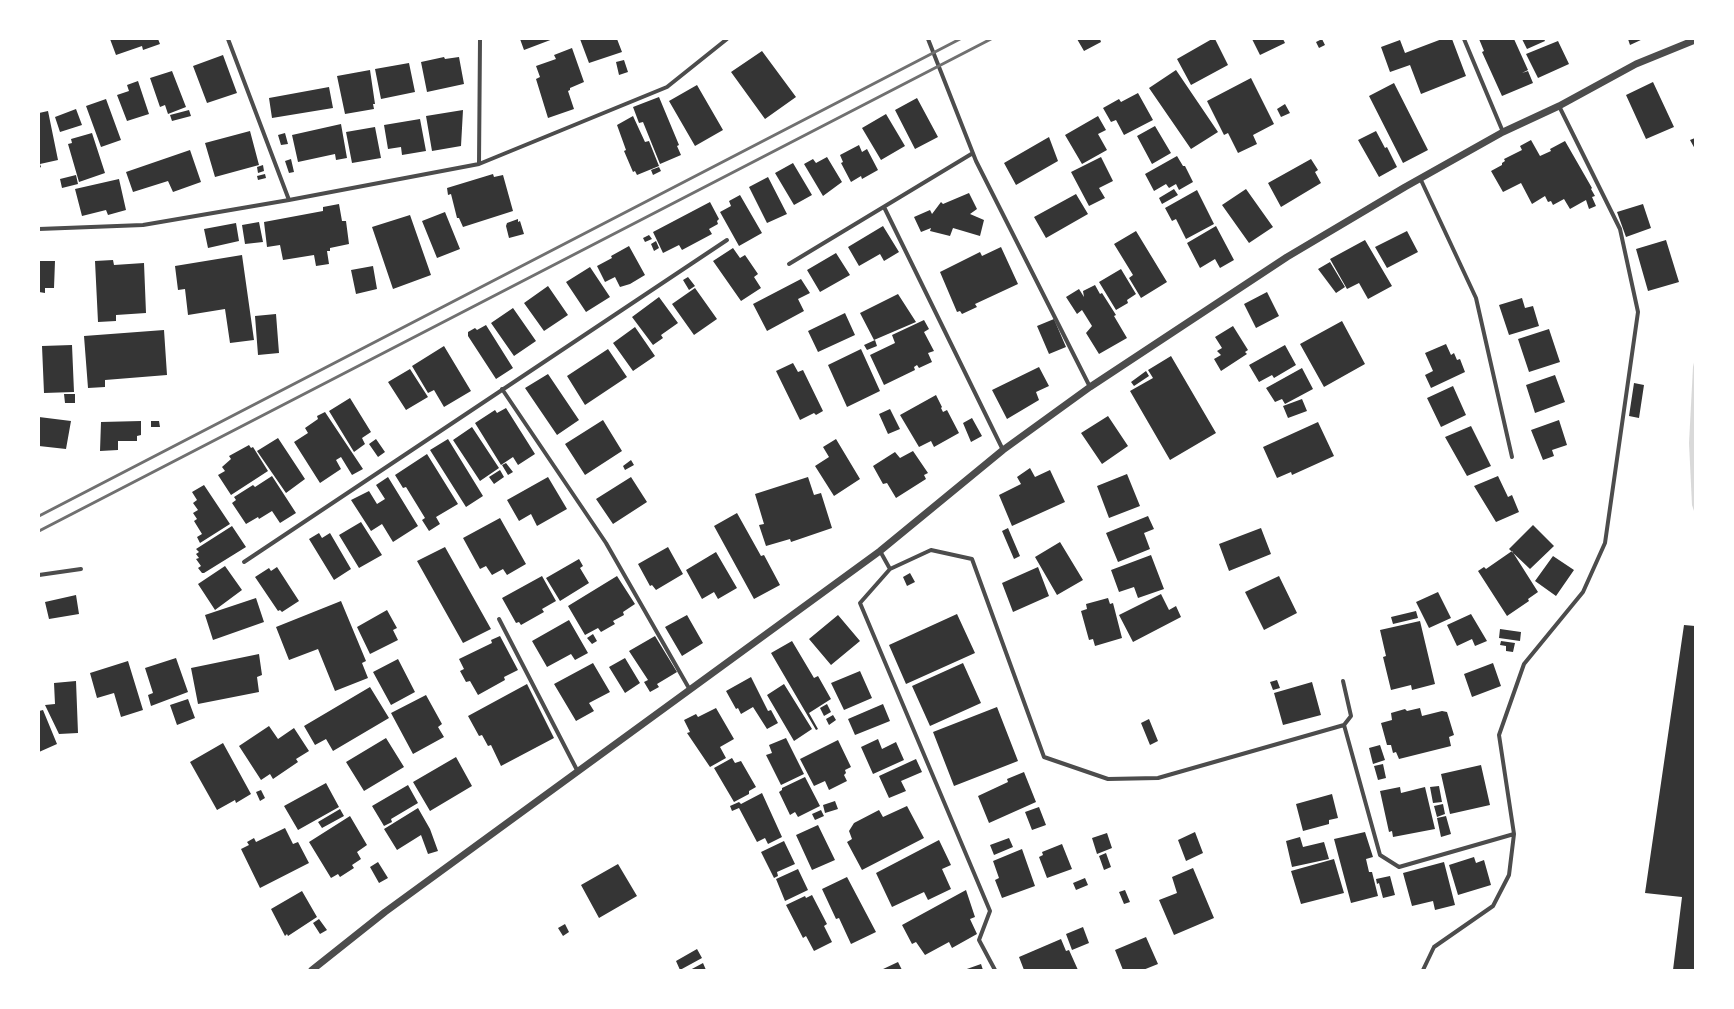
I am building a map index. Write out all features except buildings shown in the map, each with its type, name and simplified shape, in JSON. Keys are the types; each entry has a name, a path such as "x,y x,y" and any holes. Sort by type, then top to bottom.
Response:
{"street":[{"path":"228,39 288,200"},
{"path":"479,164 480,39"},
{"path":"39,229 144,225 288,200 479,164 667,87 728,39"},
{"path":"928,39 973,153 1090,387"},
{"path":"1464,39 1503,132"},
{"path":"312,970 385,912 880,551 1003,450 1090,387 1287,257 1420,178 1503,132 1560,106 1636,64 1695,40"},
{"path":"1423,970 1434,947 1493,906 1509,875 1514,834 1499,735 1524,664 1583,592 1605,543 1638,312 1620,229 1560,106"},
{"path":"789,264 973,153"},
{"path":"1420,178 1476,298 1512,457"},
{"path":"884,207 1003,450"},
{"path":"244,562 727,240"},
{"path":"502,389 606,543 690,690"},
{"path":"995,970 979,940 990,910 860,603 890,569 931,550 972,559 1044,757 1108,779 1158,778 1344,725 1351,716 1344,681"},
{"path":"880,551 890,569"},
{"path":"39,575 81,569"},
{"path":"499,619 578,772"},
{"path":"1344,725 1380,855 1399,867 1514,834"}],"shaded area":[{"path":"1695,358 1695,514 1692,505 1689,443 1693,367"}],"railway":[{"path":"39,516 960,39"},
{"path":"39,531 991,39"}]}
